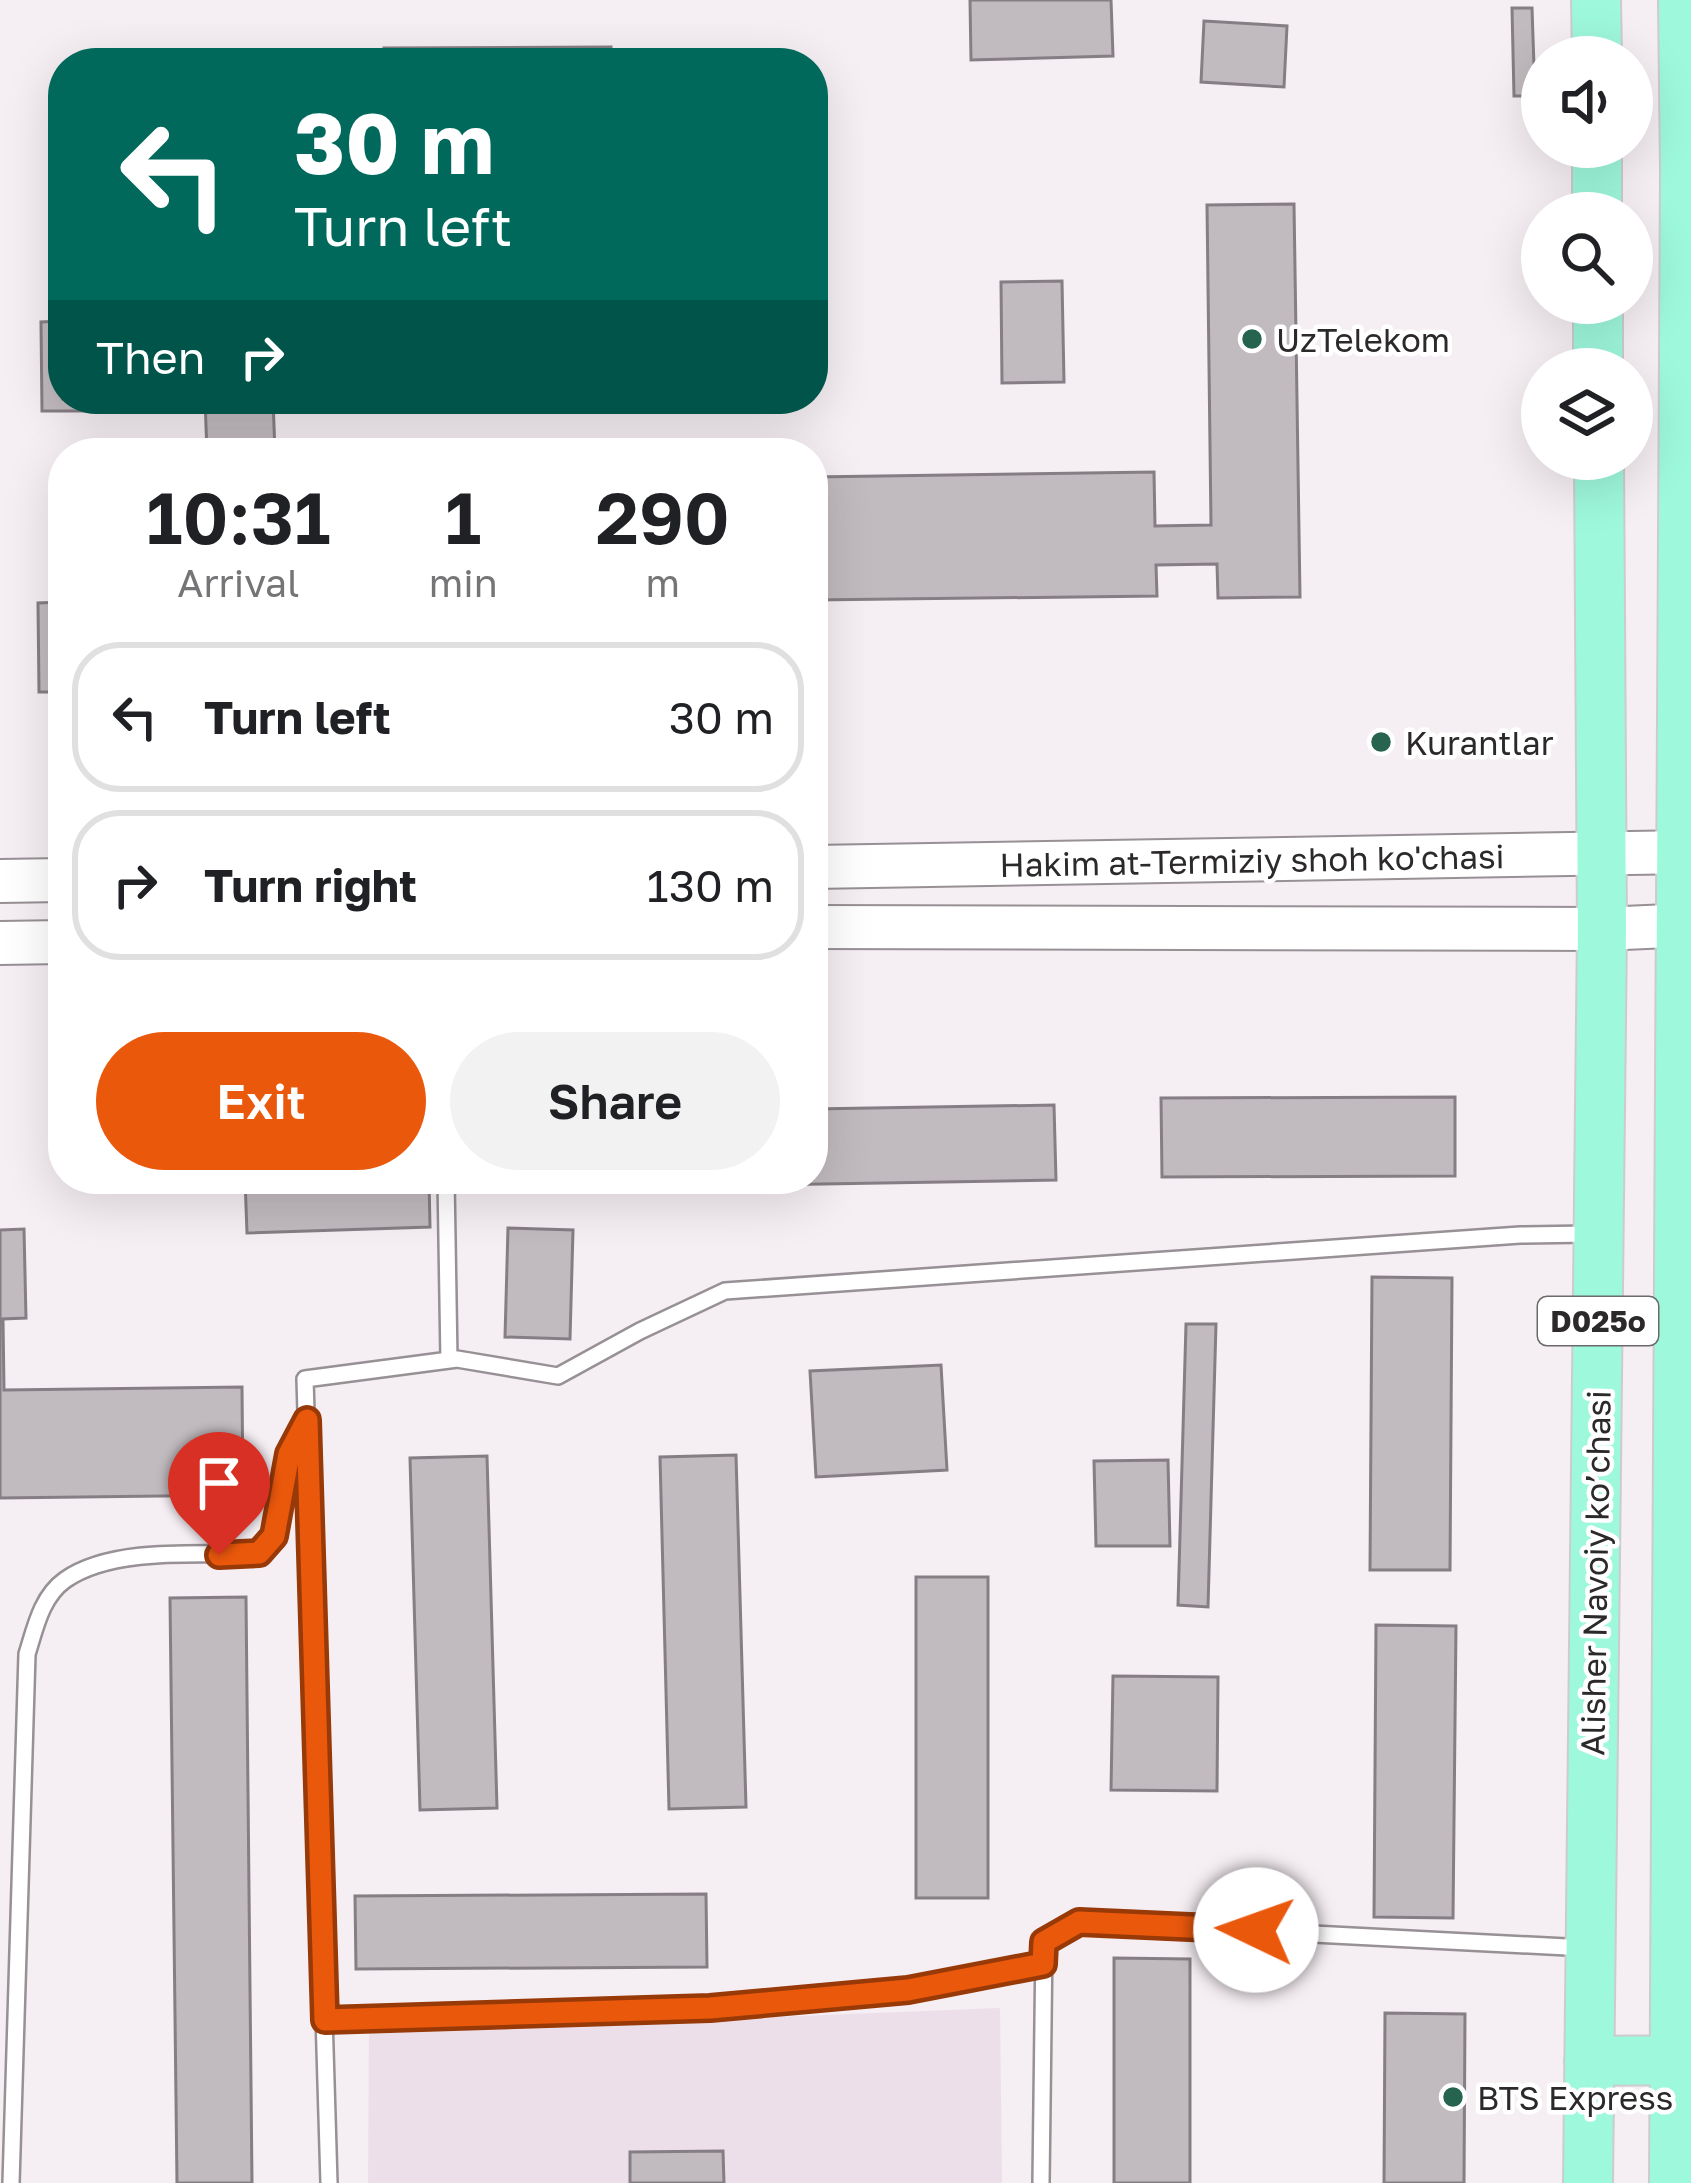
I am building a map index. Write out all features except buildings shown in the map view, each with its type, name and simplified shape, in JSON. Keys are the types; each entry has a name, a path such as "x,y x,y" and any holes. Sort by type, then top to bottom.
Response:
{"main road":[{"path":"1596,0 1597,36"},
{"path":"1674,2183 1686,925 1683,0"},
{"name":"Alisher Navoiy ko’chasi","path":"1588,2183 1602,929 1599,480"},
{"name":"Hakim at-Termiziy shoh ko'chasi","path":"828,867 1685,852"},
{"path":"0,881 48,880"},
{"name":"Hakim at-Termiziy shoh ko'chasi","path":"828,927 1602,929 1686,925"},
{"path":"0,943 48,942"},
{"path":"1589,2061 1674,2060"}],"lane":[{"path":"446,1194 448,1360"},
{"path":"329,2183 305,1379 448,1360 558,1376 725,1292 1496,1237 1599,1234"},
{"path":"11,2183 27,1654 43,1605 64,1581 100,1564 140,1557 259,1553 274,1536 289,1454 307,1420"},
{"path":"1041,2183 1044,1942 1079,1922 1591,1949"},
{"path":"325,2020 710,2008 908,1990 1043,1964"}],"shaded area":[{"path":"1000,2008 1002,2183 368,2183 369,2033"}],"place":[{"name":"UzTelekom","path":"1252,339"},
{"name":"Kurantlar","path":"1381,742"},
{"name":"BTS Express","path":"1453,2097"}],"route":[{"path":"219,1555 259,1553 274,1536 289,1454 307,1420 325,2020 710,2008 908,1990 1043,1964 1044,1942 1079,1922 1256,1930"}]}
